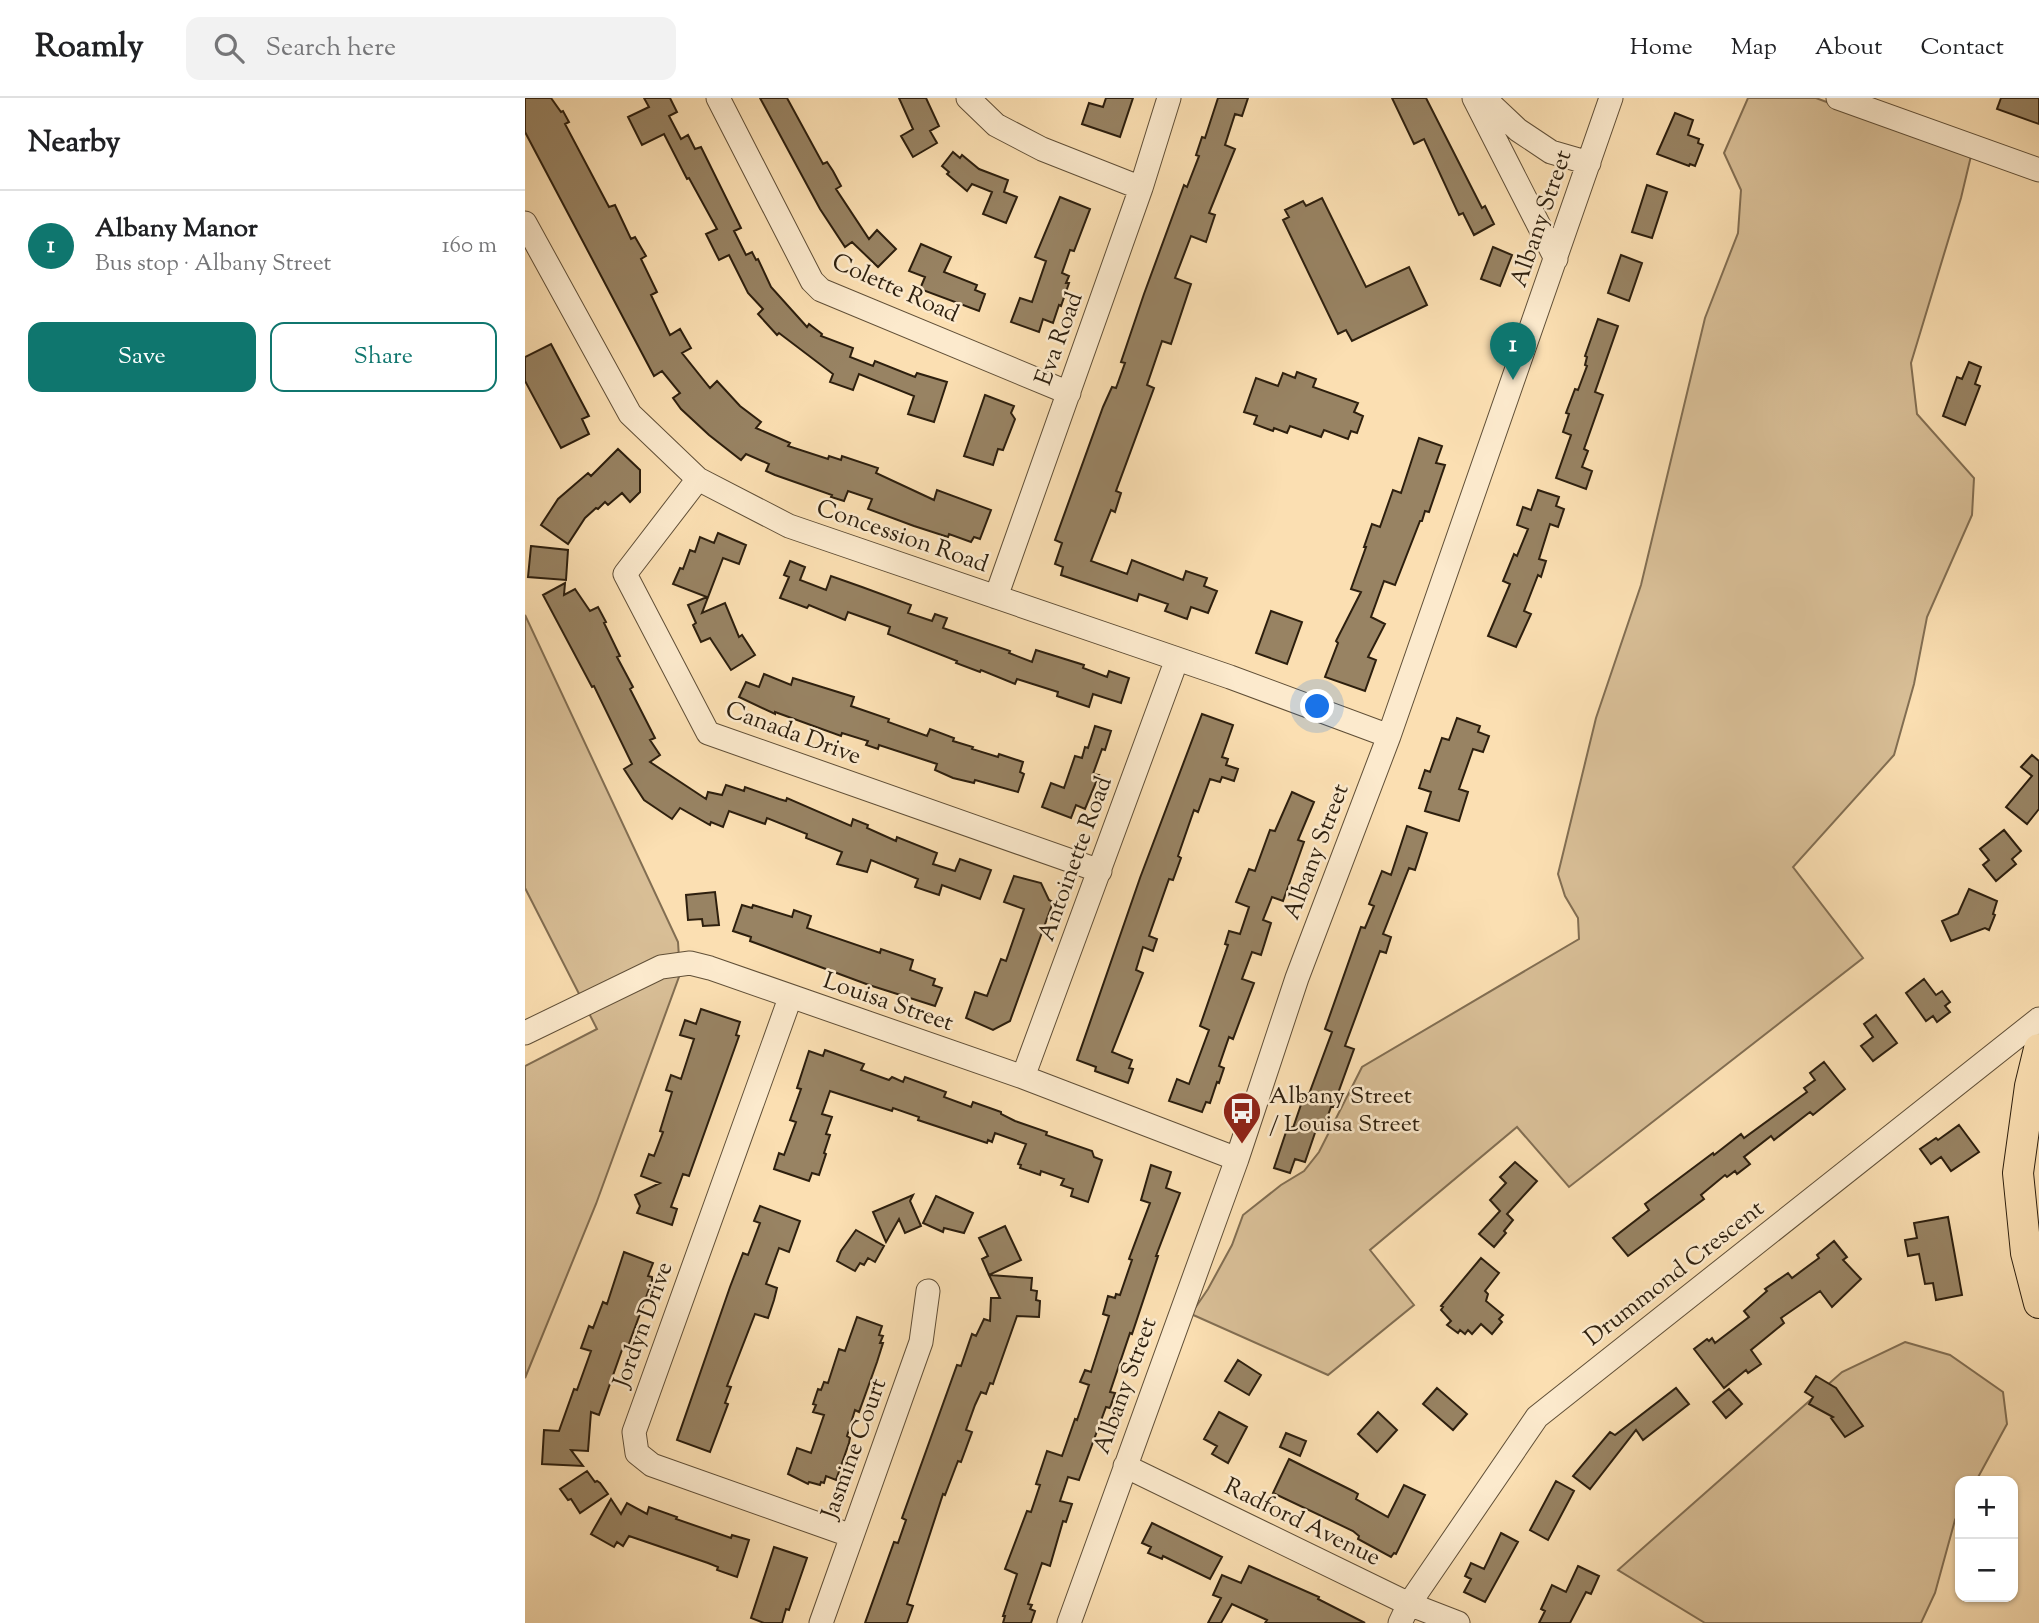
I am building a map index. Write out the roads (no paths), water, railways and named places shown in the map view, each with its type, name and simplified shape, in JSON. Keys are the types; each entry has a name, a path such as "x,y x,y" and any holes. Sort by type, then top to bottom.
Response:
{"main road":[{"path":"2039,1049 2030,1086 2018,1173 2026,1253 2039,1303"}],"street":[{"name":"Colette Road","path":"718,98 812,281 821,290 1069,393"},
{"path":"968,98 996,125 1042,149 1141,188"},
{"name":"Eva Road","path":"996,597 1141,188 1169,98"},
{"path":"1474,98 1556,259"},
{"path":"1484,98 1518,130 1551,152 1589,163"},
{"name":"Albany Street","path":"1069,1623 1237,1159 1297,978 1389,736 1611,98"},
{"path":"1838,98 2039,170"},
{"name":"Concession Road","path":"525,223 630,414 698,479 789,526 1177,659 1389,736"},
{"name":"Canada Drive","path":"698,479 625,574 708,733 1100,871"},
{"name":"Antoinette Road","path":"1023,1077 1177,659"},
{"name":"Louisa Street","path":"525,1033 660,967 690,963 1023,1077 1237,1159"},
{"name":"Jordyn Drive","path":"790,998 634,1432 636,1453 652,1465 852,1536"},
{"name":"Drummond Crescent","path":"1405,1614 1537,1417 2039,1019"},
{"name":"Jasmine Court","path":"821,1623 921,1342 928,1291"},
{"name":"Radford Avenue","path":"1125,1466 1405,1614 1458,1623"}],"place":[{"name":"Albany Manor","path":"1513,380"},
{"name":"Albany Street / Louisa Street","path":"1242,1145"}]}
